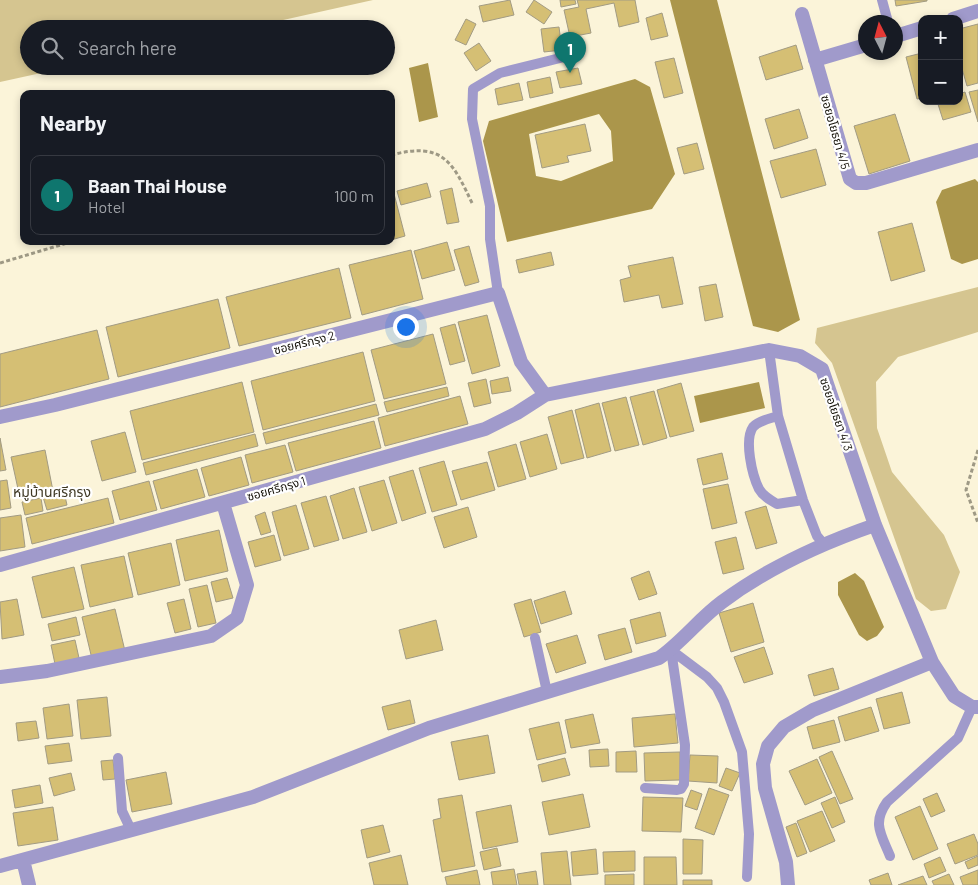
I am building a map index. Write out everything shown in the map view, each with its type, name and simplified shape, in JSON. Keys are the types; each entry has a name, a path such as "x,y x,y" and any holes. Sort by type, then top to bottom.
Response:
{"street":[{"path":"963,16 978,11"},
{"name":"ซอยอโยธยา 4/5","path":"802,14 848,174 856,183 866,183 978,150"},
{"path":"903,34 918,29"},
{"path":"815,60 858,47"},
{"path":"498,293 521,362 545,395"},
{"name":"ซอยศรีกรุง 2","path":"0,417 55,405 498,293"},
{"name":"ซอยอโยธยา 4/3","path":"545,395 769,350 800,356 822,369 875,525 932,662 954,696 975,707"},
{"name":"ซอยศรีกรุง 1","path":"0,564 484,429 516,413 545,395"},
{"path":"0,678 47,671 211,636 236,618 247,585 224,503"},
{"path":"0,866 253,796 429,728 659,658 671,650 721,603 776,566 823,543 875,525"},
{"path":"788,885 786,862 765,788 763,764 768,746 784,726 813,710 932,662"},
{"path":"23,860 29,885"}],"lane":[{"path":"882,0 886,15"},
{"path":"498,293 490,239 490,206 472,119 473,89 500,73 572,55"},
{"path":"769,350 778,416 802,500 817,536 823,543"},
{"path":"778,416 754,426 748,437 748,449 759,488 767,498 777,504 802,500"},
{"path":"535,638 547,692"},
{"path":"645,788 677,790 681,789 684,784 685,745 671,650"},
{"path":"671,650 707,677 717,688 742,752 749,834 747,877"},
{"path":"890,856 878,827 879,813 887,802 958,738 975,707"},
{"path":"118,758 122,811 131,830"}],"path":[{"path":"395,154 430,151 454,167 474,207"},
{"path":"0,263 61,245"},
{"path":"978,450 966,490 978,523"}],"shaded area":[{"path":"0,0 373,0 283,20 20,20 20,75 32,75 0,82"},
{"path":"670,0 717,0 800,320 778,332 753,326"},
{"path":"428,63 438,117 419,122 409,68"},
{"path":"635,79 650,87 675,174 652,209 507,242 483,141 489,121","holes":["599,114 611,131 613,161 561,181 536,176 529,134"]},
{"path":"975,179 978,182 978,259 962,264 951,259 936,202 942,190"},
{"path":"978,287 978,332 898,357 876,382 877,428 892,472 944,535 960,572 946,609 931,611 916,599 832,363 815,343 817,328"},
{"path":"759,382 765,408 700,423 694,396"},
{"path":"855,573 864,581 884,627 877,636 867,641 859,635 838,595 838,582"}],"building":[{"path":"510,0 514,15 483,22 479,6"},
{"path":"534,0 552,12 544,24 526,12"},
{"path":"560,0 575,0 576,4 561,7"},
{"path":"577,0 635,0 639,22 619,27 614,3 586,9 591,33 570,37 564,10 579,7"},
{"path":"895,0 927,0 927,1 896,6"},
{"path":"662,13 668,36 651,40 646,18"},
{"path":"466,19 476,24 466,45 455,40"},
{"path":"978,24 978,83 967,86 963,72 963,28"},
{"path":"559,27 562,50 544,52 541,29"},
{"path":"479,43 491,61 476,71 464,53"},
{"path":"796,45 803,69 766,80 759,57"},
{"path":"918,54 918,99 917,99 906,57"},
{"path":"674,58 683,93 664,98 655,62"},
{"path":"578,68 582,84 560,88 556,72"},
{"path":"550,77 553,93 530,98 527,82"},
{"path":"519,83 523,100 498,105 495,89"},
{"path":"978,90 978,122 969,92"},
{"path":"965,92 971,112 943,120 938,105 963,105 963,93"},
{"path":"799,109 808,138 774,149 765,119"},
{"path":"895,114 910,161 869,174 854,126"},
{"path":"585,124 591,151 567,156 569,162 542,168 535,135"},
{"path":"697,143 704,169 684,174 677,148"},
{"path":"816,149 826,185 781,198 770,161"},
{"path":"427,183 431,197 401,205 397,191"},
{"path":"452,188 459,222 447,224 440,191"},
{"path":"395,198 405,236 395,239"},
{"path":"912,223 925,271 891,281 878,232"},
{"path":"447,242 455,270 422,279 414,251"},
{"path":"469,246 479,282 465,286 454,250"},
{"path":"411,250 423,299 362,315 349,265"},
{"path":"551,252 554,265 519,273 516,260"},
{"path":"673,257 683,304 662,308 659,295 624,302 620,280 631,277 628,266"},
{"path":"339,268 351,318 239,346 226,297"},
{"path":"716,284 723,317 705,321 699,287"},
{"path":"218,299 230,348 118,377 106,327"},
{"path":"487,315 500,366 472,374 458,322"},
{"path":"455,324 465,361 450,365 440,328"},
{"path":"97,330 109,379 0,407 0,354"},
{"path":"433,334 446,384 384,399 371,350"},
{"path":"363,352 375,401 263,430 251,381"},
{"path":"508,377 511,391 492,394 490,381"},
{"path":"486,379 491,403 474,407 468,383"},
{"path":"242,382 254,432 142,460 130,411"},
{"path":"681,383 694,431 670,437 657,390"},
{"path":"447,387 449,396 387,412 384,402"},
{"path":"654,391 667,438 643,445 630,397"},
{"path":"460,396 468,424 385,446 378,418"},
{"path":"626,397 639,445 615,451 602,403"},
{"path":"599,403 611,451 587,458 575,410"},
{"path":"376,404 379,415 266,444 263,433"},
{"path":"572,410 584,458 561,464 548,417"},
{"path":"374,421 381,448 296,471 288,443"},
{"path":"125,432 136,472 102,481 91,441"},
{"path":"255,434 258,446 146,475 143,463"},
{"path":"547,434 557,469 530,477 520,442"},
{"path":"0,438 6,470 0,471"},
{"path":"516,444 526,479 498,487 488,452"},
{"path":"285,445 293,472 252,483 245,455"},
{"path":"45,450 53,491 20,498 11,457"},
{"path":"722,453 728,479 703,485 697,459"},
{"path":"241,457 249,485 209,496 201,468"},
{"path":"444,461 457,505 432,512 419,468"},
{"path":"487,462 495,490 461,500 452,471"},
{"path":"197,469 205,497 161,509 153,481"},
{"path":"413,470 426,513 402,521 389,477"},
{"path":"7,480 11,508 0,510 0,481"},
{"path":"384,480 397,523 372,531 359,487"},
{"path":"149,481 157,510 120,520 112,491"},
{"path":"728,484 737,523 712,529 703,489"},
{"path":"354,488 367,532 343,539 330,496"},
{"path":"64,492 67,505 47,510 43,497"},
{"path":"326,496 339,540 314,547 301,503"},
{"path":"41,498 43,511 25,515 22,502"},
{"path":"108,498 114,523 32,544 26,518"},
{"path":"296,505 309,549 284,556 272,512"},
{"path":"766,506 777,543 756,549 745,512"},
{"path":"468,507 477,537 444,548 434,517"},
{"path":"265,512 271,532 261,535 255,516"},
{"path":"21,515 25,547 0,551 0,518"},
{"path":"219,530 228,571 185,581 176,540"},
{"path":"274,535 281,560 255,567 248,542"},
{"path":"736,537 744,569 723,574 715,542"},
{"path":"171,543 180,585 138,595 128,553"},
{"path":"124,556 133,597 90,607 81,565"},
{"path":"74,567 84,609 42,618 32,577"},
{"path":"649,571 657,594 639,600 631,578"},
{"path":"227,578 233,598 216,602 211,582"},
{"path":"207,585 216,623 198,627 189,589"},
{"path":"565,591 572,614 541,624 534,601"},
{"path":"17,599 24,635 2,639 0,602"},
{"path":"184,599 191,629 175,633 167,603"},
{"path":"531,599 541,632 524,637 514,604"},
{"path":"753,603 764,642 731,652 719,613"},
{"path":"115,609 125,651 92,659 82,617"},
{"path":"660,612 666,636 636,644 630,620"},
{"path":"76,617 80,635 52,641 48,624"},
{"path":"436,620 443,650 406,659 399,630"},
{"path":"625,628 632,652 605,660 598,635"},
{"path":"577,635 586,663 556,673 546,644"},
{"path":"75,640 79,658 55,664 51,645"},
{"path":"764,647 773,674 744,683 734,657"},
{"path":"833,668 839,689 814,696 808,675"},
{"path":"902,692 910,723 884,729 876,699"},
{"path":"107,697 111,736 81,739 77,700"},
{"path":"410,700 415,723 388,730 382,707"},
{"path":"69,704 73,736 47,739 43,708"},
{"path":"871,707 879,731 845,741 838,717"},
{"path":"593,714 600,743 571,748 565,720"},
{"path":"675,714 678,743 634,747 632,718"},
{"path":"834,720 840,742 813,749 807,727"},
{"path":"36,721 39,738 18,741 16,723"},
{"path":"559,722 566,753 537,760 529,729"},
{"path":"488,735 495,773 459,780 451,742"},
{"path":"69,743 72,761 48,764 45,746"},
{"path":"608,749 609,766 590,767 589,750"},
{"path":"636,751 637,772 616,772 616,752"},
{"path":"832,751 853,799 840,804 819,757"},
{"path":"680,752 680,780 645,781 644,753"},
{"path":"690,755 718,756 717,783 688,781"},
{"path":"565,758 570,775 542,782 538,765"},
{"path":"817,759 832,793 805,805 789,771"},
{"path":"113,760 115,779 103,780 101,761"},
{"path":"726,768 740,773 732,791 719,786"},
{"path":"166,772 172,804 132,812 126,780"},
{"path":"71,773 75,790 54,796 49,778"},
{"path":"40,785 43,803 15,808 12,790"},
{"path":"709,788 729,795 714,835 695,828"},
{"path":"691,790 702,794 697,810 685,806"},
{"path":"937,793 945,811 931,817 923,799"},
{"path":"583,794 590,827 549,835 542,802"},
{"path":"462,795 475,866 442,872 433,820 441,818 438,799"},
{"path":"643,797 683,798 681,832 642,831"},
{"path":"835,797 845,822 832,828 821,803"},
{"path":"511,805 518,842 483,849 476,812"},
{"path":"920,806 938,849 913,860 895,817"},
{"path":"53,807 58,840 18,846 13,813"},
{"path":"822,811 835,841 810,852 797,821"},
{"path":"796,823 807,853 797,857 786,827"},
{"path":"383,825 390,852 367,858 361,830"},
{"path":"974,834 978,844 978,855 955,864 947,844"},
{"path":"683,839 703,840 702,874 683,874"},
{"path":"497,848 501,866 484,870 480,852"},
{"path":"596,849 598,874 573,876 571,852"},
{"path":"567,851 571,885 544,885 541,853"},
{"path":"635,851 635,871 604,872 603,852"},
{"path":"401,855 408,885 374,885 369,863"},
{"path":"978,856 978,865 968,869 965,862"},
{"path":"644,857 676,857 677,885 644,885"},
{"path":"940,857 946,871 929,878 924,864"},
{"path":"514,869 517,885 493,885 491,872"},
{"path":"477,870 480,885 447,885 445,877"},
{"path":"978,870 978,885 963,885 960,877"},
{"path":"536,871 538,885 519,885 517,874"},
{"path":"888,873 892,885 871,885 869,880"},
{"path":"634,874 634,885 605,885 605,875"},
{"path":"949,874 954,885 934,885 932,881"},
{"path":"923,876 927,885 898,885"},
{"path":"683,880 712,880 712,885 683,885"}],"place":[{"name":"Baan Thai House","path":"570,73"}],"district":[{"name":"หมู่บ้านศรีกรุง","path":"52,491"}]}
